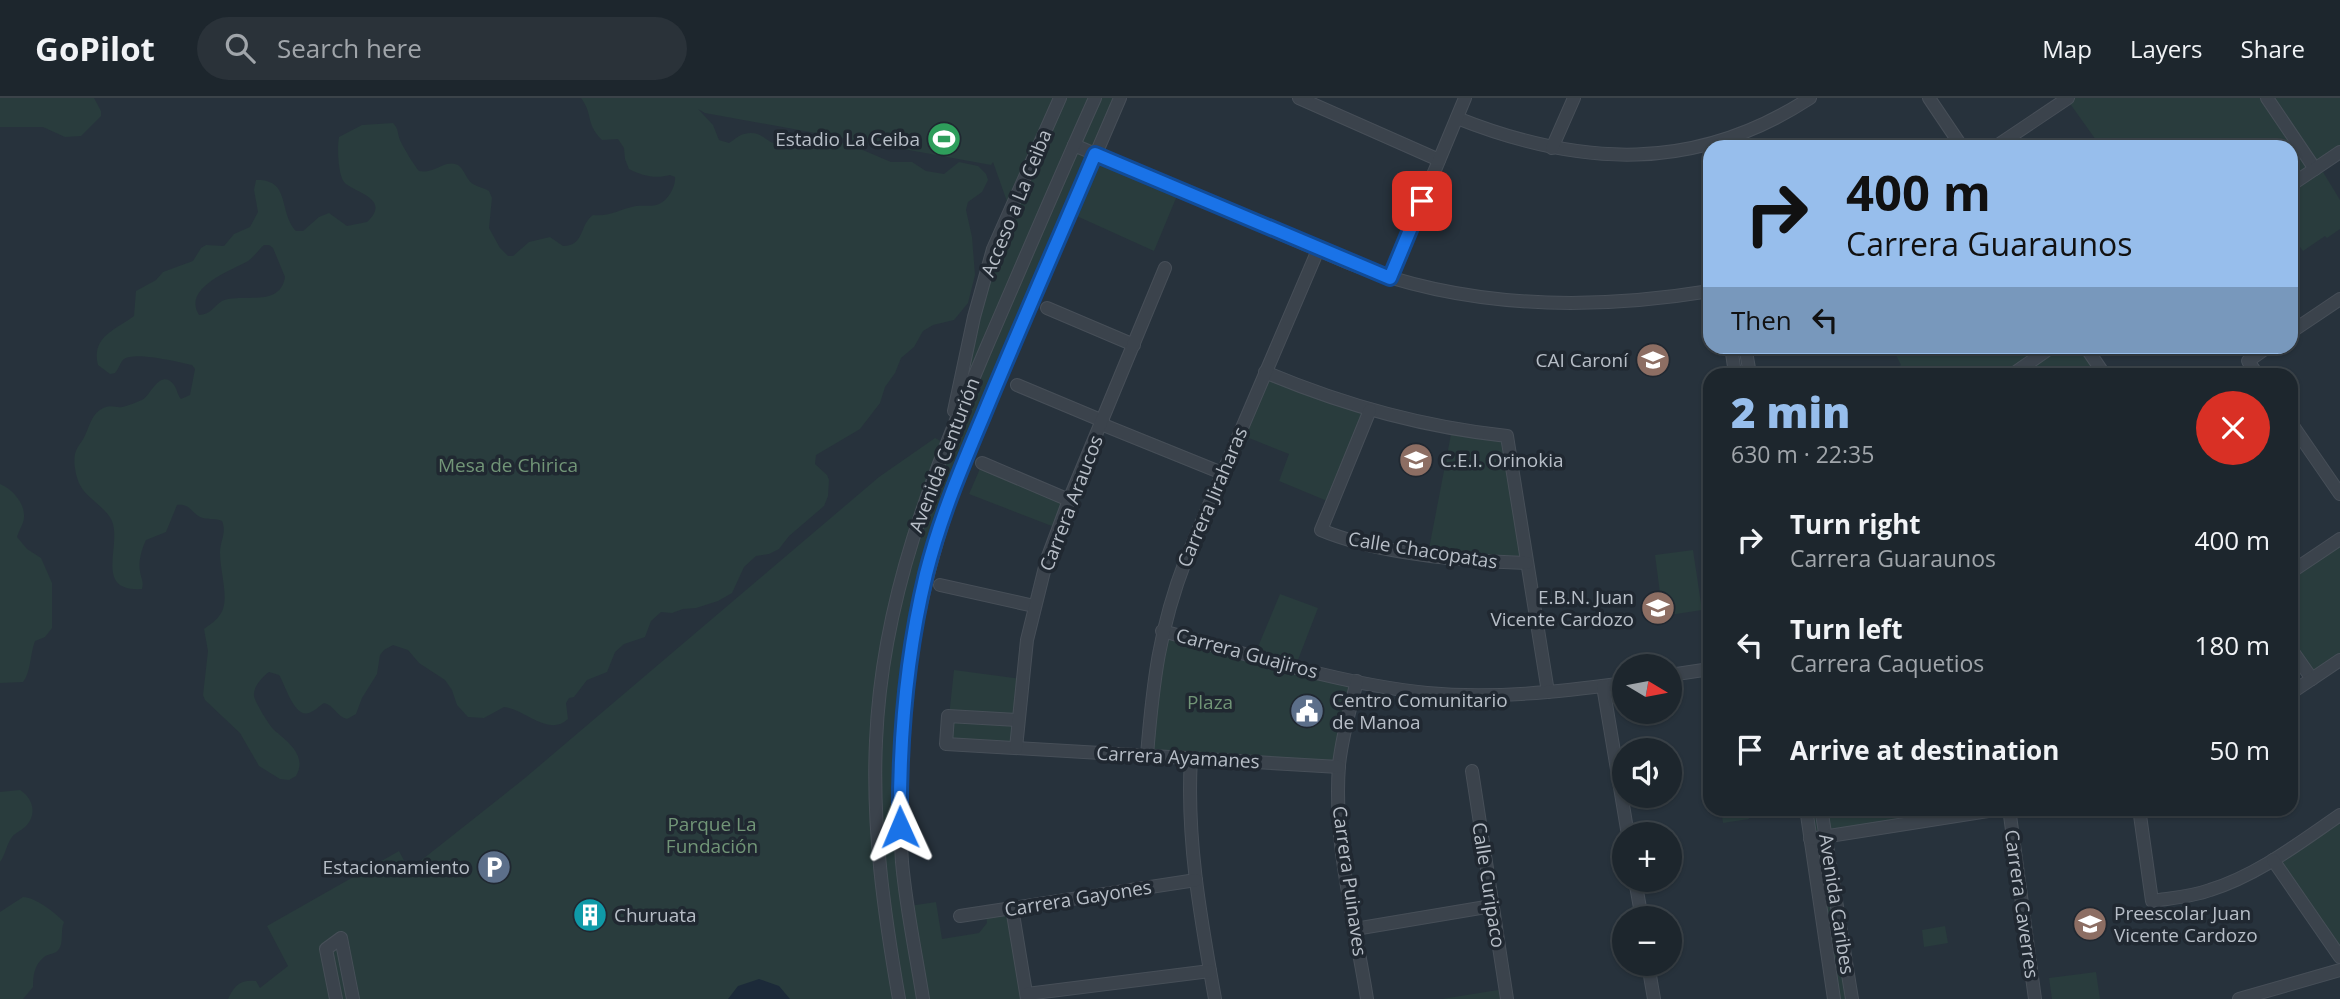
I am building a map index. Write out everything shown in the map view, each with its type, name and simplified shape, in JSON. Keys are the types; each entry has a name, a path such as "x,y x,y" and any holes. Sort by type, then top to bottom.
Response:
{"street":[{"name":"Acceso a La Ceiba","path":"950,433 965,354 993,249 1060,98"},
{"name":"Avenida Centurión","path":"899,999 886,923 879,859 876,738 885,659 904,565 922,506 950,433 1095,98"},
{"name":"Avenida Centurión","path":"923,999 902,863 900,790 905,687 920,602 935,541 966,456 1120,98"},
{"path":"1299,98 1439,160"},
{"path":"1331,112 1336,98"},
{"path":"1390,278 1465,98"},
{"path":"1552,148 1574,98"},
{"path":"1718,140 1776,120 1794,102 1810,98"},
{"path":"1929,98 1957,140"},
{"path":"2005,140 2068,98"},
{"path":"2267,98 2295,140"},
{"path":"1457,118 1494,132 1552,148 1604,155 1643,155 1678,151 1703,144"},
{"path":"2298,144 2315,169"},
{"path":"1074,145 1318,250 1390,278 1432,289 1480,298 1562,304 1636,301 1703,292"},
{"path":"2298,180 2340,152"},
{"name":"Carrera Jiraharas","path":"1147,755 1162,631 1178,579 1318,250"},
{"name":"Carrera Araucos","path":"1016,748 1022,674 1034,606 1047,559 1165,268"},
{"path":"2298,327 2340,299"},
{"path":"1047,308 1134,345"},
{"path":"2022,368 2042,354"},
{"path":"2253,368 2248,361 2258,354"},
{"path":"1265,372 1370,410 1432,425 1507,436 1548,692"},
{"path":"1017,385 1222,473"},
{"name":"Calle Chacopatas","path":"1370,410 1321,530 1359,542 1413,552 1466,560 1527,563"},
{"path":"2298,433 2340,494"},
{"path":"982,463 1069,500"},
{"path":"2298,567 2340,539"},
{"path":"940,585 1034,606"},
{"name":"Carrera Guajiros","path":"1162,631 1357,681 1405,690 1469,696 1548,692 1612,685"},
{"path":"2298,659 2312,679"},
{"path":"2298,688 2340,660"},
{"path":"1682,674 1703,670"},
{"name":"Carrera Puinaves","path":"1357,681 1339,767 1340,828 1367,999"},
{"path":"1603,686 1626,822"},
{"name":"Carrera Ayamanes","path":"1017,720 948,716 946,744 1339,767"},
{"path":"1191,758 1189,806 1196,880 1215,999"},
{"name":"Calle Curipaco","path":"1472,771 1507,999"},
{"path":"2140,816 2152,901 2210,891 2244,876 2340,815"},
{"name":"Avenida Caribes","path":"1807,816 1833,999"},
{"name":"Avenida Caribes","path":"1822,816 1852,999"},
{"path":"1810,839 1958,816"},
{"name":"Carrera Caverres","path":"2009,816 2035,999"},
{"path":"2273,860 2340,957"},
{"name":"Carrera Gayones","path":"960,916 1196,880"},
{"path":"1355,929 1492,906"},
{"path":"1012,908 1027,997 1210,971"},
{"path":"336,999 326,949 341,938 353,999"},
{"path":"2239,999 2340,970"},
{"path":"1650,976 1654,999"}],"green space":[{"path":"0,98 94,98 101,116 81,136 65,137 43,127 0,127"},
{"path":"581,98 1120,98 1096,156 1179,191 1154,251 1070,213 946,507 902,718 909,906 936,902 942,939 979,933 987,923 986,913 1012,909 1026,999 228,999 235,987 242,982 256,981 260,988 288,966 267,926 399,851 409,870 525,778 879,477 935,438 946,444 962,366 1010,210 993,162 991,165 705,113 698,109 713,125 719,140 729,143 742,135 752,133 775,144 792,142 804,135 851,145 891,162 912,162 926,171 944,174 959,162 978,166 988,180 982,192 968,202 966,210 972,237 975,275 968,303 954,320 933,325 923,331 914,347 901,358 885,387 880,403 860,429 816,455 815,464 829,480 824,506 789,536 779,549 756,556 744,567 732,593 696,608 672,613 661,612 651,621 645,637 624,644 615,652 607,672 587,680 574,697 569,698 566,703 568,719 561,724 545,724 504,707 484,718 468,717 457,705 445,680 419,663 408,650 393,645 380,655 377,674 362,698 356,714 347,719 324,703 309,713 304,713 294,706 279,675 269,672 266,674 256,686 255,699 272,727 298,756 299,769 296,776 289,780 280,779 259,766 240,733 203,695 208,651 204,629 219,616 224,603 220,553 224,533 222,521 203,518 188,507 177,505 166,532 146,540 140,563 142,589 127,588 118,583 114,575 112,521 83,490 75,470 76,450 93,417 101,409 110,406 122,407 142,400 164,379 174,385 181,399 190,395 195,369 192,365 137,356 124,359 115,373 110,374 98,365 97,355 101,341 112,330 134,316 136,291 156,280 163,272 193,261 206,245 224,246 234,234 250,227 258,212 254,190 256,180 267,181 279,190 296,231 303,231 319,217 329,213 347,226 367,222 376,207 368,197 344,182 338,154 339,137 362,125 393,123 419,171 457,164 473,184 489,191 492,198 489,228 500,248 508,256 513,256 529,242 550,237 563,246 570,245 575,243 593,215 654,205 665,200 671,193 675,177 649,176 629,169 624,148 618,139 602,140 593,129","holes":["264,245 273,248 285,277 282,287 268,296 222,301 206,314 199,315 195,305 202,289 220,275 248,261"]},
{"path":"2066,98 2340,98 2340,152 2298,180 2298,140 2096,140"},
{"path":"2320,167 2340,200 2340,229 2303,251 2298,244 2298,181"},
{"path":"1896,354 2090,354 2100,368 1900,368"},
{"path":"1265,372 1370,410 1332,503 1279,481 1289,454 1239,434"},
{"path":"1452,429 1507,436 1527,563 1428,554"},
{"path":"982,464 1068,500 1057,528 969,494"},
{"path":"0,484 16,496 22,505 24,520 17,537 27,549 41,558 52,583 52,628 45,637 35,641 28,673 23,682 0,683"},
{"path":"2340,539 2340,660 2312,679 2298,659 2298,567"},
{"path":"1693,550 1702,610 1663,616 1655,555"},
{"path":"1280,594 1318,608 1296,665 1255,654"},
{"name":"Plaza","path":"1162,631 1357,681 1339,767 1147,755"},
{"path":"954,670 1021,679 1016,748 946,744"},
{"path":"20,790 31,802 32,817 25,827 12,837 0,862 0,792"},
{"path":"2340,814 2340,957 2273,860"},
{"path":"1722,816 1749,816 1749,819 1723,823"},
{"path":"1807,816 1962,816 1826,837 1852,999 1834,999"},
{"path":"23,897 39,903 64,922 61,943 57,951 44,957 38,964 33,987 23,999 0,999 0,912"},
{"path":"1945,926 1948,943 1924,947 1922,930"},
{"path":"2096,972 2100,999 2052,999 2049,978"},
{"path":"1504,989 1505,999 1442,999"}],"water":[{"path":"759,979 779,986 790,999 728,999 738,986"}],"place":[{"name":"Estadio La Ceiba","path":"944,139"},
{"name":"CAI Caroní","path":"1653,360"},
{"name":"C.E.I. Orinokia","path":"1416,460"},
{"name":"E.B.N. Juan Vicente Cardozo","path":"1658,608"},
{"name":"Centro Comunitario de Manoa","path":"1307,711"},
{"name":"Estacionamiento","path":"494,867"},
{"name":"Churuata","path":"590,915"},
{"name":"Preescolar Juan Vicente Cardozo","path":"2090,924"}],"route":[{"path":"900,827 905,687 920,602 935,541 946,507 1010,350 1095,154 1390,278 1422,201"}],"park label":[{"name":"Mesa de Chirica","path":"508,465"},
{"name":"Parque La Fundación","path":"712,835"}]}
